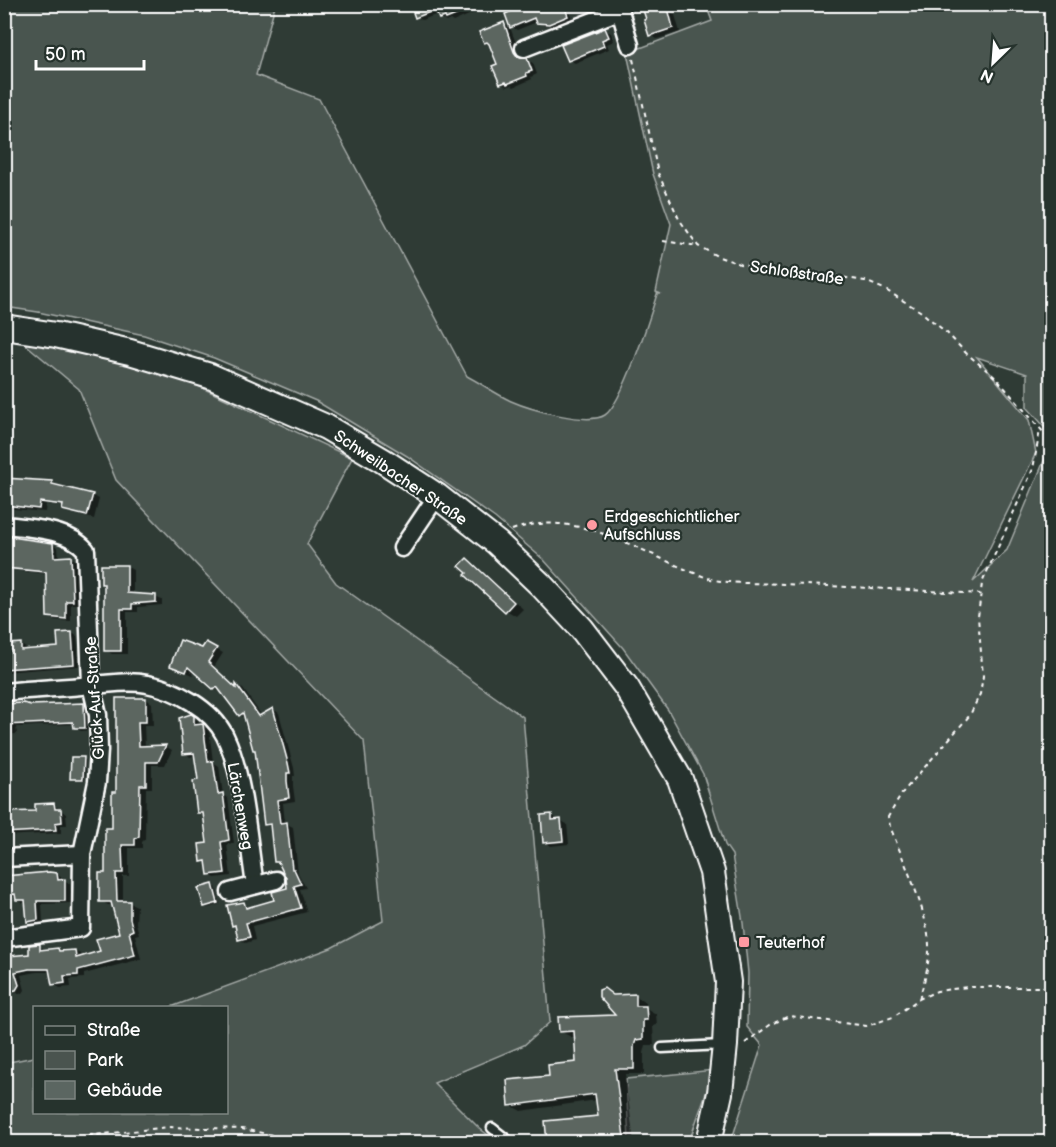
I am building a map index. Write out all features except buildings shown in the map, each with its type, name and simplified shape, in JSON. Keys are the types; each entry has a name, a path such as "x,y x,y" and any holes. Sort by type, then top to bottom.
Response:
{"main road":[{"name":"Schweilbacher Straße","path":"4,327 56,335 130,352 210,376 326,427 437,496 497,543 582,629 627,688 680,778 712,872 728,982 733,1045 709,1143"}],"street":[{"path":"524,48 619,8 630,45"},
{"path":"402,548 437,496"},
{"name":"Glück-Auf-Straße","path":"4,525 57,533 78,540 86,550 91,686 98,715 99,750 97,782 82,854 81,928 4,938"},
{"name":"Lärchenweg","path":"4,692 120,683 146,684 172,691 213,719 225,735 238,777 255,885"},
{"path":"4,858 82,854"},
{"path":"230,892 276,880"}],"lane":[{"path":"662,1048 733,1045"},
{"path":"492,1128 510,1143"}],"path":[{"name":"Schloßstraße","path":"630,45 658,173 679,219 698,246 719,257 740,264 768,270 816,273 866,281 884,289 920,310 947,333 966,353 996,378 1052,442"},
{"path":"663,241 698,246"},
{"path":"919,999 925,979 929,948 922,908 888,817 903,792 970,715 980,694 983,676 978,617 980,594 991,561 1033,469 1040,429"},
{"path":"497,543 506,532 528,524 548,522 570,524 593,531 714,580 980,594"},
{"path":"733,1045 789,1016 867,1026 893,1017 919,999 937,991 968,987 1052,987"},
{"path":"53,1143 69,1138 168,1126 242,1129 308,1143"}],"green space":[{"path":"4,5 275,5 256,75 319,99 467,376 520,404 544,412 586,419 605,415 612,408 627,378 657,294 661,294 656,292 671,224 653,174 627,53 712,21 706,5 1051,5 1051,434 1027,407 1027,374 977,357 1029,420 1036,453 973,582 1007,550 1046,456 1051,455 1051,1142 731,1142 762,1045 747,1027 748,973 732,855 725,845 703,774 668,710 623,648 544,560 495,518 407,456 316,401 214,358 144,335 5,307"},
{"path":"17,337 164,370 352,458 307,544 336,583 523,717 550,1022 524,1045 434,1083 479,1128 497,1142 5,1142 4,1063 33,1057 33,1114 228,1114 228,1006 174,1006 331,948 383,921 364,741 116,480 79,389"},
{"path":"714,1070 689,1142 629,1142 626,1079"}],"place":[{"name":"Erdgeschichtlicher Aufschluss","path":"592,525"},
{"name":"Teuterhof","path":"744,942"}]}
